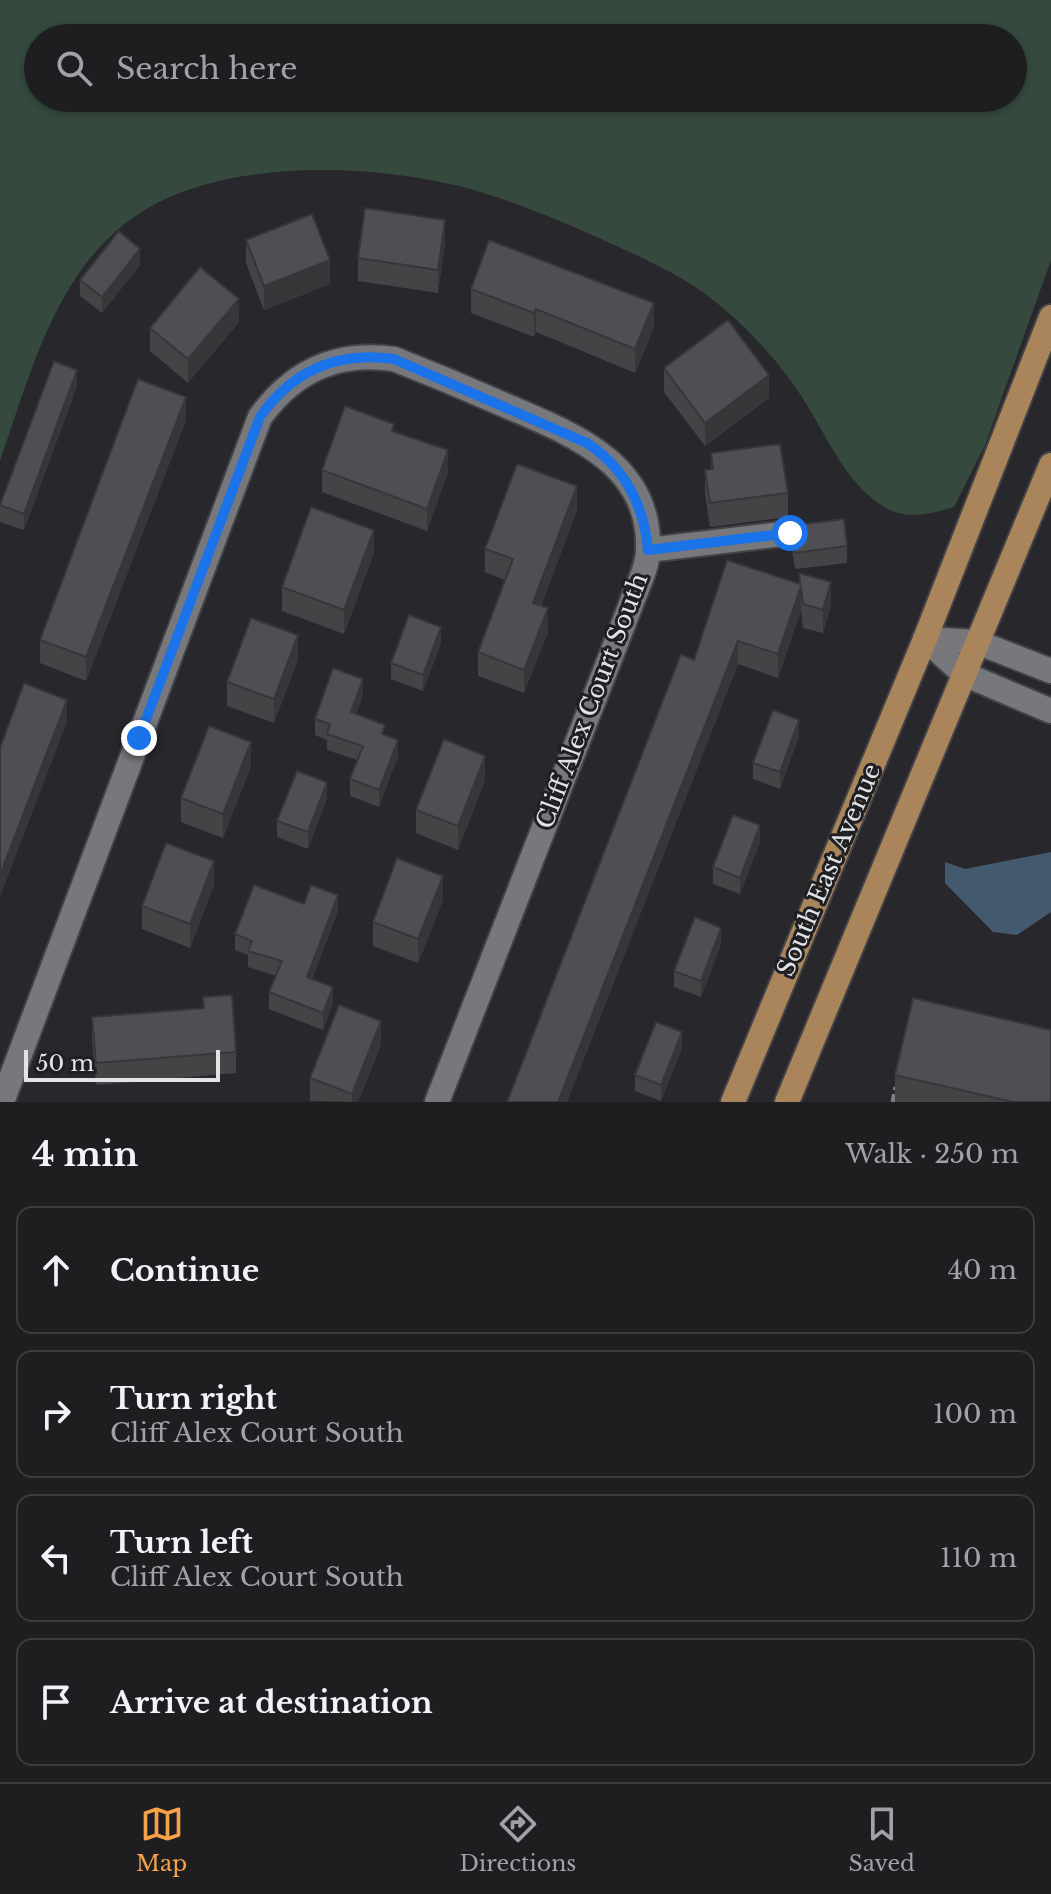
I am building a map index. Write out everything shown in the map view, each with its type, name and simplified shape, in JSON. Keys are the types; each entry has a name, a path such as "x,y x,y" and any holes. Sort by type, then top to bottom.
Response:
{"main road":[{"name":"South East Avenue","path":"733,1102 925,639 1051,317"},
{"name":"South East Avenue","path":"787,1102 1051,465"}],"street":[{"name":"Cliff Alex Court South","path":"2,1102 260,417 277,392 325,364 364,354 394,359 573,434 610,460 633,491 647,532 648,550 630,607 437,1102"},
{"path":"648,550 790,533"},
{"path":"925,639 977,642 1051,671"},
{"path":"925,639 964,674 1051,711"}],"path":[{"path":"893,1102 899,1075"}],"green space":[{"path":"0,0 1051,0 1051,260 985,445 954,507 912,515 888,509 874,500 850,475 796,389 767,352 735,318 697,288 669,271 576,228 488,194 432,180 389,174 299,170 254,174 211,183 172,196 137,215 109,238 86,264 49,326 0,461"}],"water":[{"path":"1051,852 1051,912 1017,935 993,932 945,883 945,862 965,869"}],"building":[{"path":"365,208 445,220 438,270 358,258"},
{"path":"312,214 330,260 264,286 246,240"},
{"path":"119,231 140,249 102,297 80,280"},
{"path":"489,240 654,303 635,349 536,309 534,313 471,289"},
{"path":"200,267 239,299 188,359 150,328"},
{"path":"728,320 769,375 705,423 664,368"},
{"path":"54,361 77,370 24,514 0,505"},
{"path":"138,379 186,397 86,657 40,640"},
{"path":"345,406 394,424 392,431 448,450 427,509 322,470"},
{"path":"780,444 788,493 710,503 705,470 713,469 711,453"},
{"path":"517,464 577,486 533,603 548,608 524,670 478,652 513,559 485,549"},
{"path":"311,507 374,530 344,610 282,587"},
{"path":"844,519 847,546 795,553 792,532 803,524"},
{"path":"727,560 800,584 799,573 831,582 823,610 803,604 801,586 778,654 738,641 558,1102 507,1102 681,654 694,660"},
{"path":"409,615 441,627 423,675 391,663"},
{"path":"251,618 298,635 274,699 227,682"},
{"path":"333,668 363,679 351,712 385,725 382,734 398,740 379,790 350,779 363,746 327,734 330,724 315,719"},
{"path":"24,683 67,700 0,875 0,748"},
{"path":"773,710 799,720 780,772 753,763"},
{"path":"209,726 251,742 223,814 181,798"},
{"path":"444,739 485,756 458,826 416,810"},
{"path":"297,771 327,782 308,832 277,821"},
{"path":"733,815 760,825 740,878 713,867"},
{"path":"166,843 214,861 190,924 142,906"},
{"path":"397,858 443,876 418,939 373,922"},
{"path":"254,885 304,904 311,885 338,895 307,977 333,987 323,1013 269,992 282,961 248,951 252,941 235,934"},
{"path":"695,917 721,928 701,981 674,971"},
{"path":"232,995 236,1052 96,1063 92,1017 204,1008 203,997"},
{"path":"913,998 1051,1030 1051,1102 1013,1102 895,1075"},
{"path":"339,1005 381,1021 352,1094 310,1078"},
{"path":"656,1022 682,1032 661,1085 635,1075"}],"route":[{"path":"139,738 260,417 277,392 325,364 345,357 364,354 394,359 573,434 610,460 623,474 642,514 648,550 790,533"}]}
